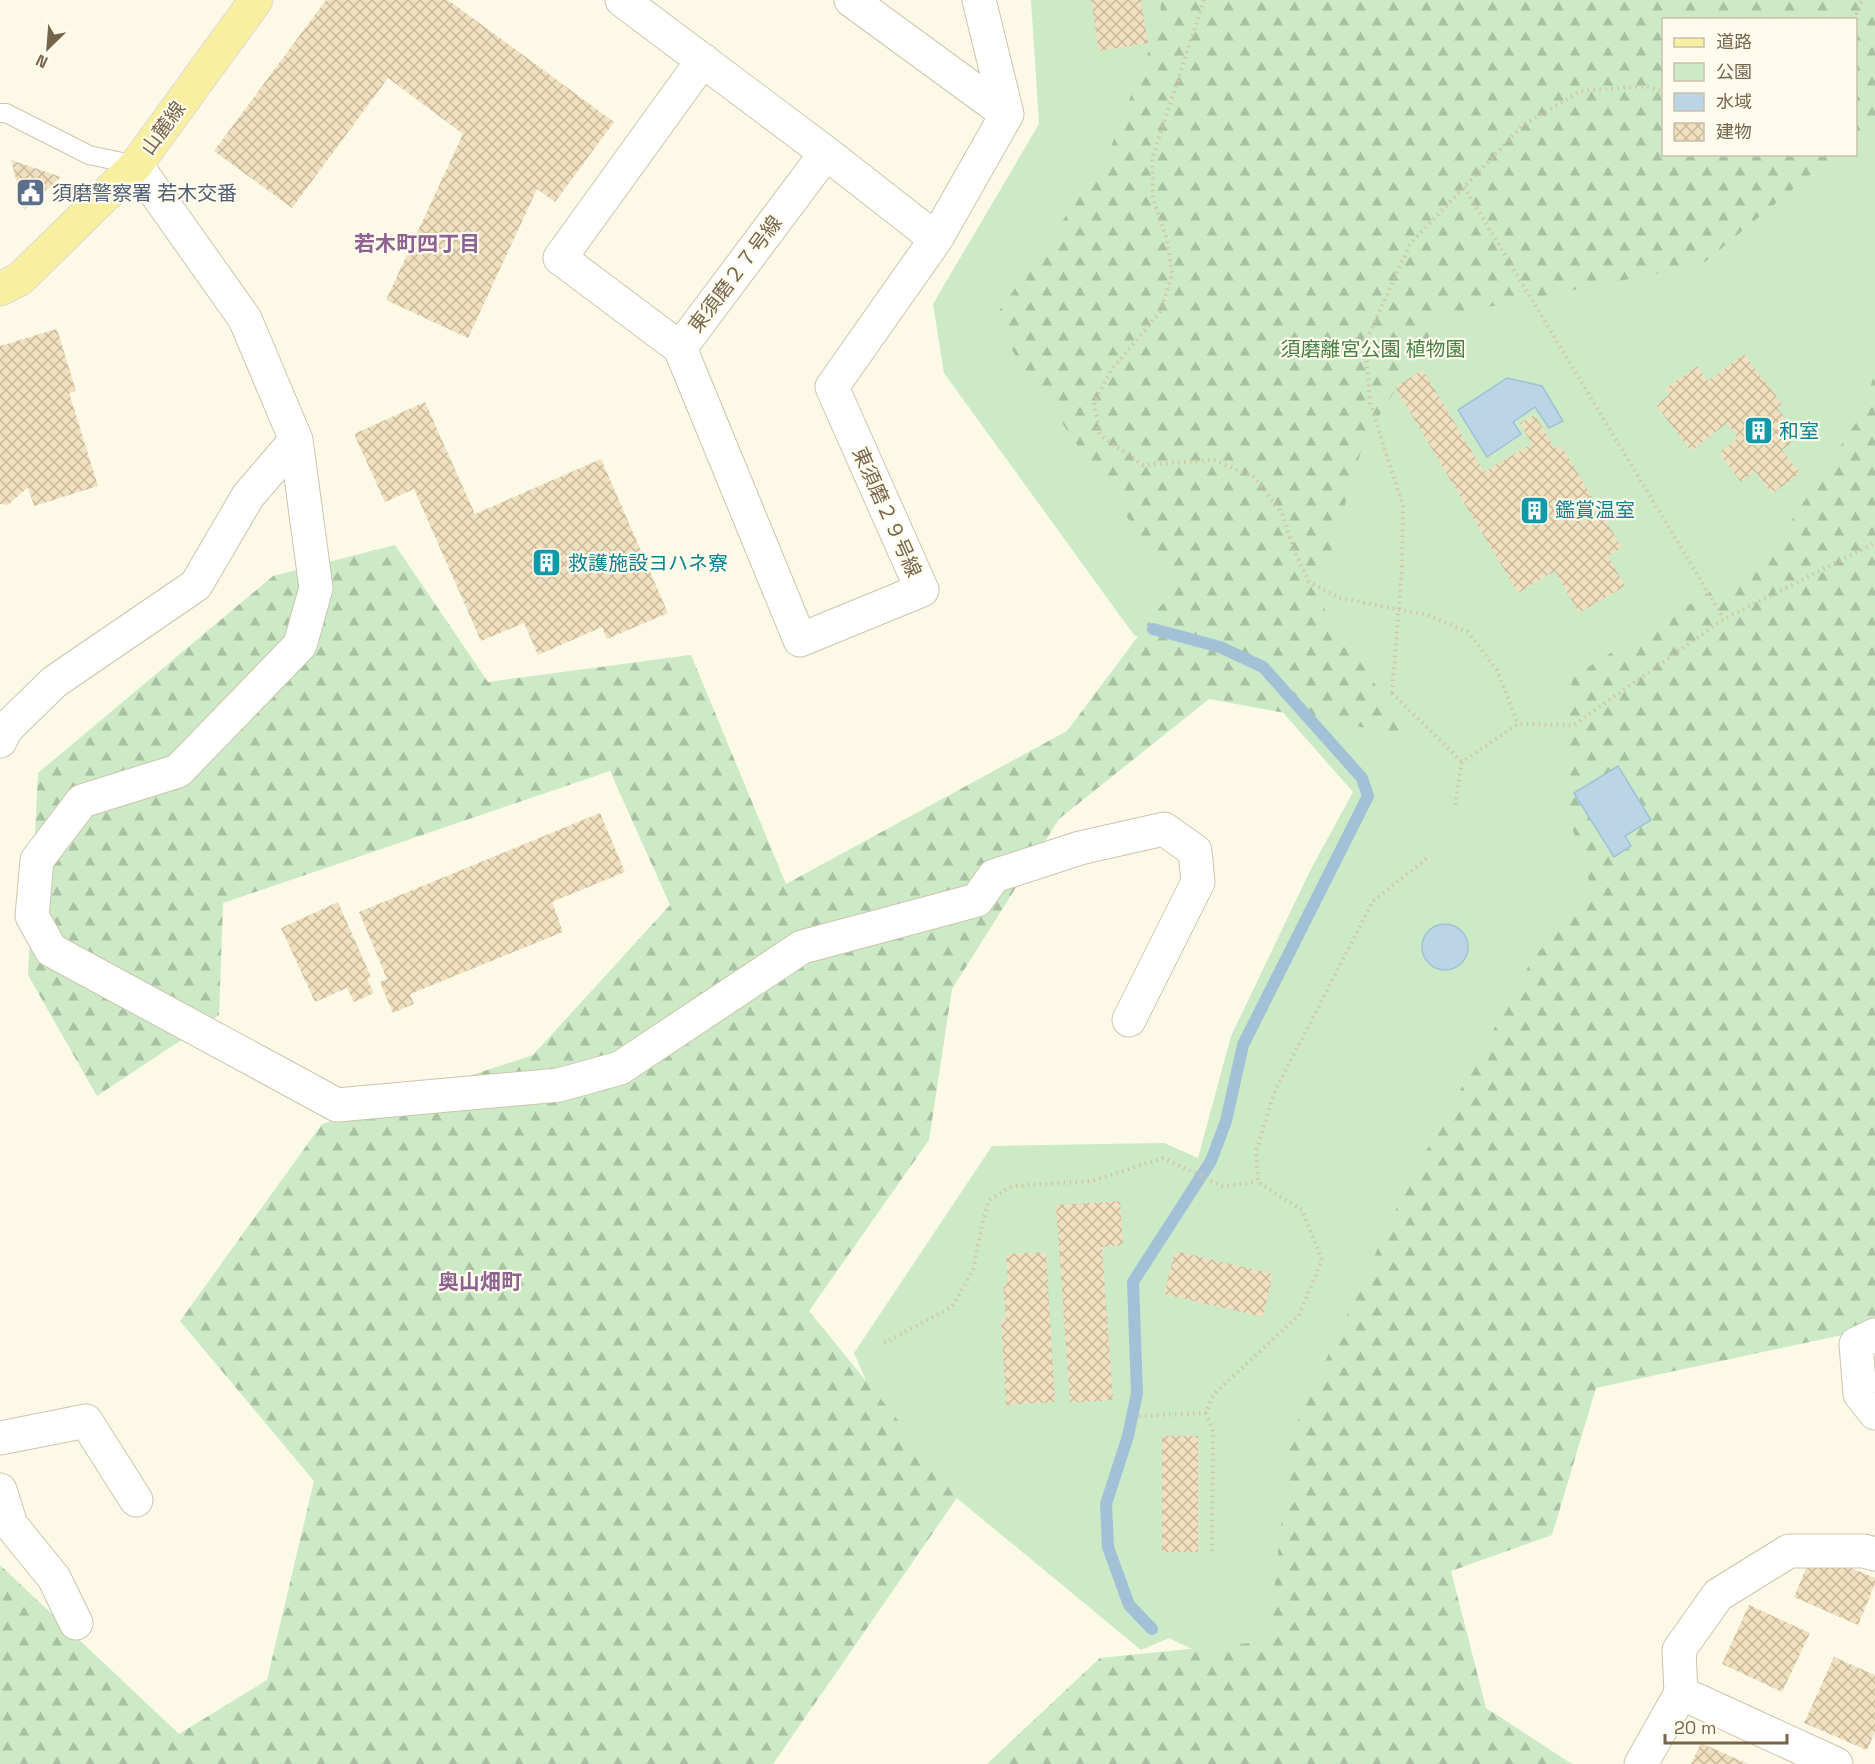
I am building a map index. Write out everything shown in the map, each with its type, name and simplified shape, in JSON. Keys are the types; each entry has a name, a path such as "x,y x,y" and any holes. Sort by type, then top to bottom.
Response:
{"main road":[{"name":"山麓線","path":"0,289 20,279 136,165 256,0"}],"street":[{"path":"622,0 826,153 936,239 1007,114 979,0"},
{"path":"851,0 1007,114"},
{"name":"東須磨２７号線","path":"703,60 560,258 680,348 826,153"},
{"path":"136,165 245,319 296,440 316,588 300,645 178,771 82,801 37,861 32,916 51,950 337,1105 559,1085 620,1068 802,947 977,900 994,876 1080,848 1164,829 1195,851 1198,882 1129,1020"},
{"name":"東須磨２９号線","path":"680,348 800,640 922,590 832,387 936,239"},
{"path":"0,741 6,729 54,682 196,585 248,496 296,440"},
{"path":"1865,1339 1860,1394 1875,1413"},
{"path":"0,1438 86,1421 135,1500"},
{"path":"0,1490 11,1525 54,1578 76,1623"},
{"path":"1641,1764 1681,1693 1679,1650 1718,1595 1789,1551 1864,1551 1875,1554"},
{"path":"1681,1693 1836,1764"}],"lane":[{"path":"2,108 89,155 136,165"}],"path":[{"path":"1204,0 1152,159 1153,198 1167,240 1173,274 1160,312 1112,369 1094,402 1100,435 1143,465 1214,460 1254,477 1282,513 1294,550 1309,582 1340,598 1427,615 1468,632 1497,670 1518,724"},
{"path":"1855,18 1862,0"},
{"path":"1462,762 1392,693 1402,567 1403,506 1370,403 1365,343 1410,244 1523,125 1581,91 1645,86 1662,91"},
{"path":"1464,187 1724,619"},
{"path":"1455,805 1462,762 1518,724 1575,725 1724,619 1875,543"},
{"path":"1258,1182 1256,1151 1274,1093 1373,901 1430,856"},
{"path":"884,1343 952,1307 974,1270 989,1200 1012,1186 1092,1181 1163,1158 1222,1186 1258,1182 1302,1210 1322,1260 1299,1315 1213,1395 1206,1413 1213,1431 1212,1551"},
{"path":"1139,1416 1206,1413"}],"green space":[{"name":"須磨離宮公園 植物園","path":"1031,0 1875,0 1875,1305 1574,1378 1284,1693 1169,1638 1141,1650 895,1447 854,1353 992,1146 1164,1143 1198,1158 1231,1036 1311,869 1353,792 1250,675 1134,635 944,373 933,304 1039,124"},
{"path":"1161,0 1875,0 1875,120 1857,135 1857,18 1662,18 1662,156 1833,156 1701,265 1442,316 1365,438 1317,598 1410,736 1209,699 1059,819 952,989 929,1140 809,1311 959,1495 773,1764 0,1764 0,1565 179,1734 267,1680 314,1481 180,1321 322,1124 533,1055 670,905 610,771 223,903 219,1015 97,1096 28,975 38,773 273,576 395,545 488,682 691,655 786,884 1067,731 1175,587 992,321 1106,159 1160,23"},
{"path":"1875,371 1875,1317 1842,1335 1596,1388 1552,1535 1451,1571 1486,1708 1572,1764 987,1764 1100,1658 1269,1641 1290,1437 1407,1186 1532,960 1591,887 1564,802 1572,677 1768,556 1863,412"}],"water":[{"path":"1507,378 1542,386 1563,421 1549,428 1535,407 1513,422 1521,434 1487,457 1458,410"},
{"path":"1618,766 1651,820 1625,836 1631,846 1614,857 1574,793"},
{"path":"1445,924 1454,925 1462,930 1467,938 1467,956 1462,964 1454,969 1445,970 1436,969 1428,964 1423,956 1422,947 1423,938 1428,930 1436,925"}],"building":[{"path":"326,0 448,0 614,122 555,202 537,189 468,338 386,300 463,134 388,78 292,208 214,151"},
{"path":"1091,0 1141,0 1148,43 1099,51"},
{"name":"須磨警察署 若木交番","path":"11,160 61,177 24,210"},
{"path":"57,329 76,391 69,393 98,486 34,506 28,487 8,505 0,504 0,346"},
{"name":"和室","path":"1744,354 1782,404 1777,408 1785,418 1778,424 1792,443 1782,450 1800,473 1772,494 1755,471 1741,482 1719,453 1738,438 1727,423 1691,451 1656,405 1669,395 1665,389 1697,366 1708,381"},
{"name":"鑑賞温室","path":"1423,370 1484,472 1532,444 1520,423 1535,415 1555,449 1561,445 1622,548 1608,556 1625,586 1579,613 1555,571 1518,593 1395,387"},
{"name":"救護施設ヨハネ寮","path":"425,402 475,514 601,459 668,613 607,639 602,627 538,655 524,623 481,641 414,489 385,502 354,434"},
{"path":"600,813 625,872 552,902 563,932 410,994 414,1004 393,1013 380,982 387,979 359,912"},
{"path":"338,902 371,977 367,979 374,993 354,1002 347,988 315,1002 281,928"},
{"path":"1120,1201 1123,1245 1102,1247 1113,1400 1070,1403 1056,1205"},
{"path":"1175,1251 1273,1274 1263,1317 1164,1294"},
{"path":"1046,1252 1055,1402 1006,1405 1001,1319 1006,1319 1003,1283 1008,1283 1006,1254"},
{"path":"1162,1436 1198,1436 1198,1552 1162,1552"},
{"path":"1813,1552 1875,1578 1875,1584 1858,1625 1794,1597"},
{"path":"1749,1605 1810,1633 1782,1692 1722,1664"},
{"path":"1834,1657 1875,1675 1875,1732 1867,1750 1804,1723"},
{"path":"1701,1743 1748,1764 1691,1764"}],"waterway":[{"path":"1152,1629 1129,1605 1108,1547 1106,1504 1128,1436 1137,1393 1133,1282 1211,1161 1226,1121 1243,1045 1368,796 1362,778 1263,667 1220,647 1153,629"}],"place":[{"name":"須磨警察署 若木交番","path":"31,193"},
{"name":"和室","path":"1758,431"},
{"name":"鑑賞温室","path":"1534,510"},
{"name":"救護施設ヨハネ寮","path":"547,563"}],"district":[{"name":"若木町四丁目","path":"417,244"},
{"name":"奥山畑町","path":"480,1282"}]}
